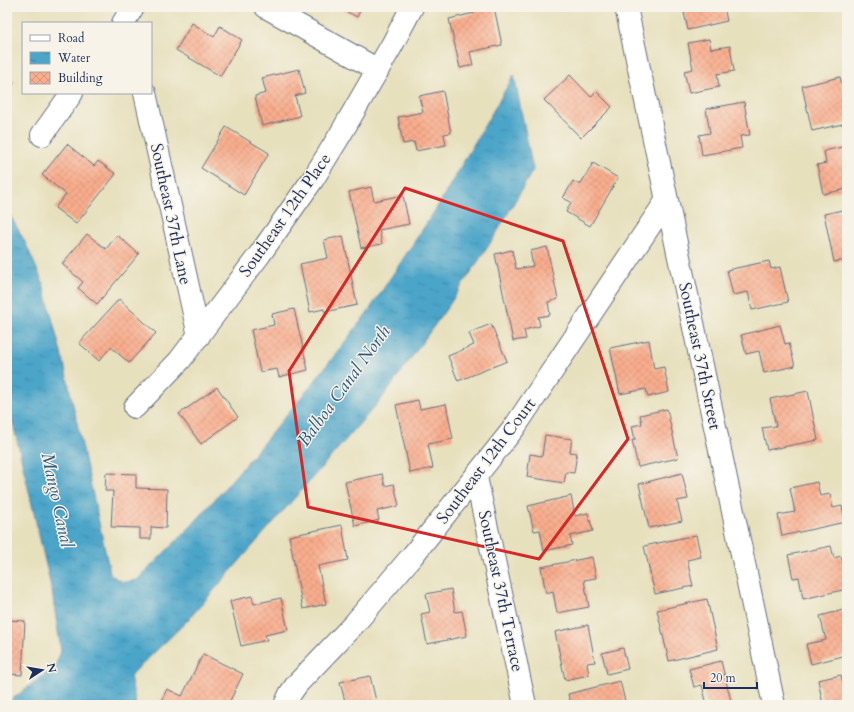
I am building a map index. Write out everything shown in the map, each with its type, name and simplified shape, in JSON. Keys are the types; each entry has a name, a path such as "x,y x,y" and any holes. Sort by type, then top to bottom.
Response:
{"street":[{"path":"266,7 378,70"},
{"name":"Southeast 12th Place","path":"134,407 180,360 199,336 313,179 378,70 412,7"},
{"name":"Southeast 37th Street","path":"626,7 774,705"},
{"path":"42,134 71,94"},
{"name":"Southeast 37th Lane","path":"145,94 199,336"},
{"name":"Southeast 12th Court","path":"285,705 297,684 356,622 413,555 514,428 667,200"},
{"name":"Southeast 37th Terrace","path":"476,477 525,705"}],"highlighted area":[{"path":"405,188 563,241 628,439 539,559 308,507 289,371"}],"water":[{"path":"514,75 533,170 493,239 449,305 383,397 187,621 130,676 136,705 7,705 7,703 55,667 61,651 52,591 7,397 7,210 25,242 43,283 65,368 110,573 122,581 129,582 137,580 194,523 244,466 314,382 368,312 436,209"}],"building":[{"path":"338,7 362,7 357,17"},
{"path":"472,7 494,7 502,45 470,52 473,65 460,68 449,19 474,13"},
{"path":"671,7 724,7 727,21 688,30 683,8 672,10"},
{"path":"192,23 214,37 220,26 242,40 220,76 176,50"},
{"path":"709,39 711,49 730,46 734,71 717,74 719,87 689,93 684,71 693,69 688,43"},
{"path":"299,69 305,93 295,96 300,116 262,126 255,96 266,93 262,78"},
{"path":"570,75 591,97 596,91 612,107 581,138 544,100"},
{"path":"7,77 14,82 7,92"},
{"path":"840,77 845,97 847,96 847,123 812,131 802,86"},
{"path":"443,91 451,133 444,134 446,145 416,151 414,142 403,144 398,117 423,112 419,96"},
{"path":"744,102 750,135 740,136 742,148 702,155 699,135 710,133 706,109"},
{"path":"226,127 269,153 244,195 201,168"},
{"path":"67,144 94,166 98,161 116,174 76,224 55,208 66,194 42,175"},
{"path":"847,146 847,189 823,194 817,165 826,163 824,151"},
{"path":"593,163 618,178 590,226 566,212 571,202 563,198 573,181 580,185"},
{"path":"371,187 374,201 403,195 409,224 379,230 382,244 361,248 349,192"},
{"path":"847,209 847,260 834,262 824,214"},
{"path":"87,234 106,249 117,235 139,254 97,304 78,288 83,282 62,264"},
{"path":"343,236 357,305 325,312 324,309 310,312 300,264 328,258 324,240"},
{"path":"547,247 558,299 548,302 550,315 538,317 540,326 524,330 526,339 513,341 495,254 512,250 516,269 533,266 530,251"},
{"path":"769,261 771,269 780,267 788,302 752,310 748,292 733,295 727,270"},
{"path":"119,299 156,333 129,363 111,347 99,361 79,343"},
{"path":"294,309 308,370 279,377 277,369 260,372 251,330 274,325 272,314"},
{"path":"491,324 507,361 458,381 448,356 474,345 469,333"},
{"path":"780,325 785,344 789,343 795,366 764,373 759,351 746,354 741,335"},
{"path":"649,340 654,369 664,367 669,392 648,397 646,389 620,394 610,348"},
{"path":"217,387 238,417 201,444 179,414"},
{"path":"808,391 818,440 767,450 762,428 776,426 770,399"},
{"path":"418,400 420,409 446,404 453,439 428,444 433,468 410,473 396,405"},
{"path":"667,409 678,458 638,467 632,440 635,440 632,426 642,424 640,415"},
{"path":"545,435 572,439 570,452 577,453 574,473 566,472 564,483 527,477 530,454 542,456"},
{"path":"106,473 136,474 136,488 167,489 166,528 151,527 151,539 140,539 140,528 111,527 113,491 105,491"},
{"path":"682,473 688,499 677,501 682,521 649,528 639,484"},
{"path":"382,474 385,486 394,484 399,506 377,511 379,520 355,526 345,482"},
{"path":"817,482 820,496 830,494 833,508 842,506 845,522 782,536 778,515 795,512 790,488"},
{"path":"571,496 575,516 588,513 593,531 570,536 572,545 544,551 540,530 534,531 528,506"},
{"path":"342,525 348,560 318,566 326,604 303,609 289,536"},
{"path":"696,535 701,557 687,560 693,586 655,594 644,546"},
{"path":"831,546 834,558 841,556 847,582 847,589 803,599 799,577 793,578 788,555"},
{"path":"592,557 596,578 584,580 589,607 557,613 553,591 546,593 541,567"},
{"path":"451,589 455,612 462,611 467,636 427,644 421,614 430,612 426,594"},
{"path":"252,596 254,604 281,598 288,630 265,635 267,640 241,646 230,601"},
{"path":"707,599 718,649 669,661 657,610"},
{"path":"847,609 847,655 811,664 806,644 826,640 820,616"},
{"path":"7,620 25,621 22,675 7,674"},
{"path":"588,625 595,662 587,663 589,675 565,680 555,632"},
{"path":"623,648 628,669 607,674 602,653"},
{"path":"203,654 243,674 228,705 159,705 167,689 182,696"},
{"path":"721,661 732,705 707,705 702,685 694,687 689,669"},
{"path":"841,675 844,686 847,685 847,705 823,705 818,680"},
{"path":"370,676 377,705 346,705 340,682"},
{"path":"620,681 626,705 571,705 568,694"}],"water label":[{"name":"Balboa Canal North","path":"344,386"},
{"name":"Mango Canal","path":"57,500"}]}
